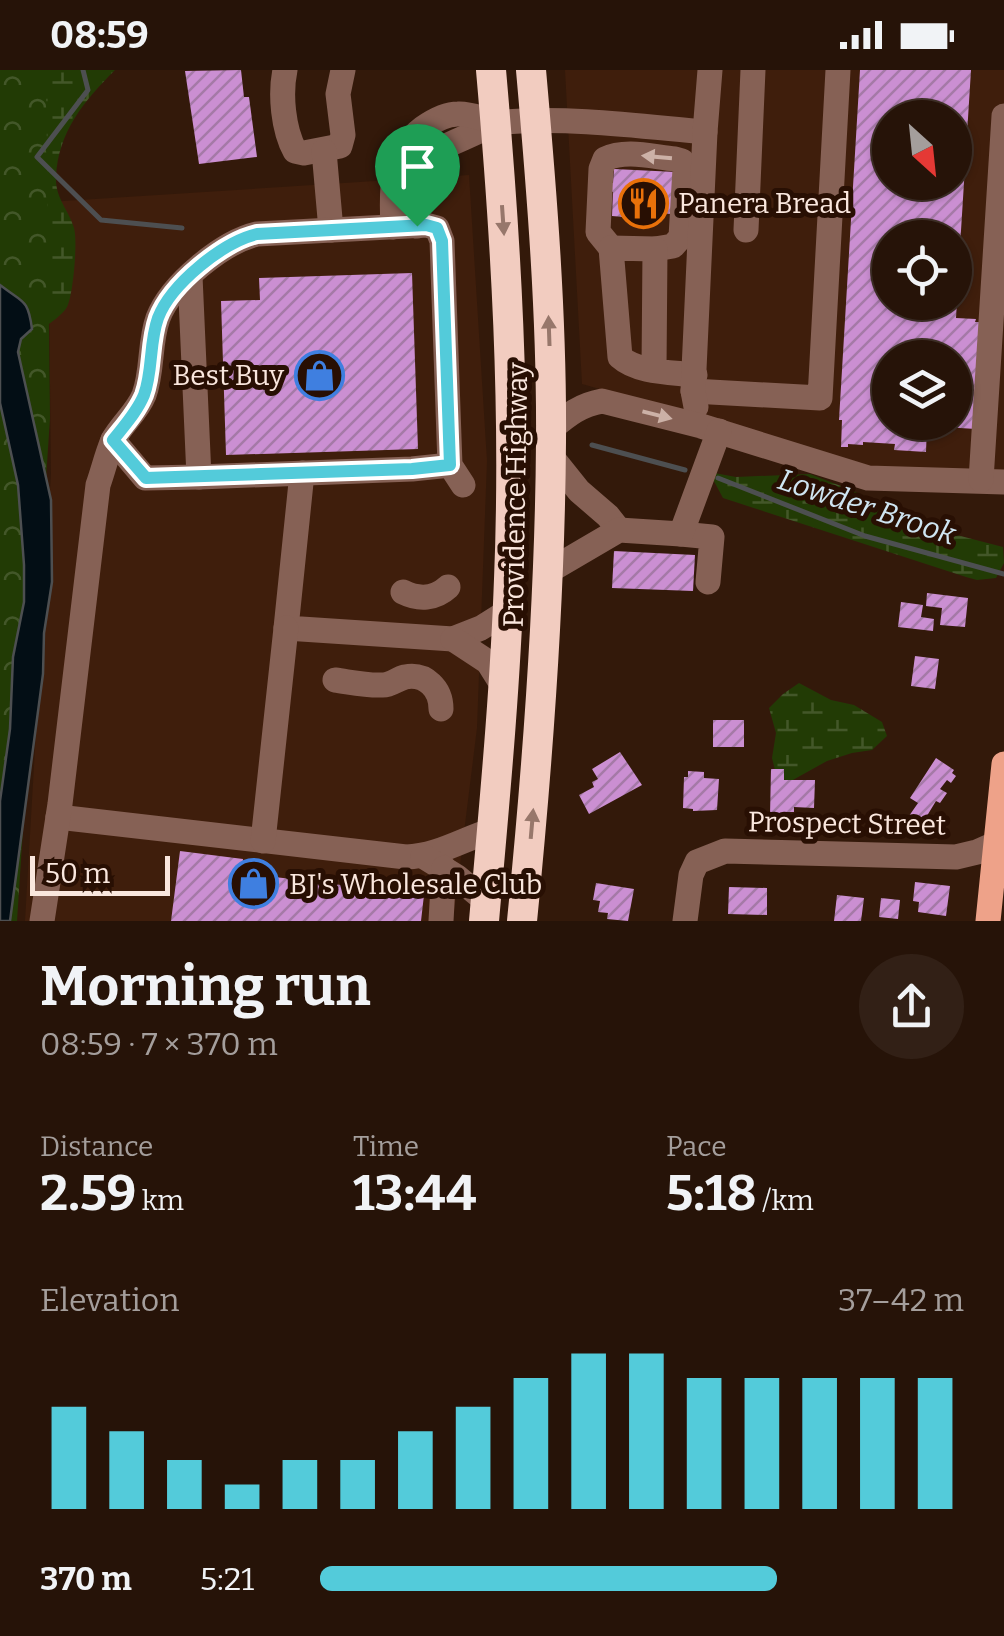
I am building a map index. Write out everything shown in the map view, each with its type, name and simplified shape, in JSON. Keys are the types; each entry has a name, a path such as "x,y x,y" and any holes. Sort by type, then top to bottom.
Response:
{"highway":[{"name":"Providence Highway","path":"485,911 508,611 511,396 491,70"},
{"name":"Providence Highway","path":"522,921 540,730 551,442 546,258 530,70"}],"main road":[{"path":"988,921 1000,842 1004,764"}],"street":[{"path":"286,70 282,89 292,148 304,153 340,146 338,94 343,70"},
{"path":"681,534 710,429 694,383 710,70"},
{"path":"746,230 752,70"},
{"path":"611,248 656,249 673,246 681,237 685,169 682,161 614,155 605,159 601,168 598,232 611,248 620,357 628,365 694,383 820,398 838,70"},
{"path":"619,530 579,491 551,442 574,410 602,402 710,429 868,478 992,482 1004,116"},
{"path":"405,226 427,159 450,143 496,123 578,121 705,132"},
{"path":"324,151 331,230"},
{"path":"42,921 98,485 113,440 143,397 158,319 175,291 190,276 246,236 405,226 437,228 442,241 456,475 412,469 146,478 113,440"},
{"path":"654,370 656,249"},
{"path":"190,276 199,477"},
{"path":"263,840 302,473"},
{"path":"549,571 619,530 712,536 708,582"},
{"path":"403,592 431,597 448,586"},
{"path":"286,628 453,639 508,611"},
{"path":"453,639 488,662 504,686"},
{"path":"335,680 387,686 400,678 416,677 440,693 441,709"},
{"path":"58,817 433,862 485,911"},
{"path":"433,862 492,830"},
{"name":"Prospect Street","path":"685,921 691,875 697,862 726,851 956,856 1000,842"},
{"path":"433,862 441,921"}],"shaded area":[{"path":"565,70 1004,70 1004,473 871,466 582,384"},
{"path":"469,175 487,461 477,728 453,921 25,921 51,473 48,202"},
{"path":"0,285 23,302 29,312 32,329 21,339 18,352 51,500 52,582 10,921 0,921 0,801 10,729 13,657 24,602 24,565 18,485 0,403"}],"green space":[{"path":"0,70 115,70 83,106 62,146 56,184 74,228 74,268 67,307 44,327"},
{"path":"0,70 46,70 50,418 17,921 0,921"},
{"path":"709,472 736,477 810,474 949,533 1003,547 1004,563 996,578 966,577 723,498"},
{"path":"799,683 831,700 854,705 882,722 887,736 872,750 827,761 791,781 777,778 772,758 776,733 769,708"}],"building":[{"path":"241,70 257,157 199,164 185,71"},
{"path":"860,70 971,70 969,100 872,100 872,200 963,200 962,220 872,220 872,320 972,319 982,322 976,429 972,429 972,340 872,340 872,440 926,440 926,452 894,450 895,444 863,442 841,447"},
{"name":"Panera Bread","path":"614,169 676,172 673,214 653,213 653,218 612,216 613,192 607,191 607,183 613,183"},
{"name":"Best Buy","path":"412,273 418,449 226,455 221,301 260,300 259,278"},
{"path":"614,551 695,555 693,591 612,588"},
{"path":"927,593 968,598 965,627 940,625 942,608 926,606"},
{"path":"901,602 923,605 921,617 934,619 933,631 898,627"},
{"path":"915,656 939,659 935,689 911,686"},
{"path":"713,720 744,720 744,747 713,747"},
{"path":"620,752 642,785 589,814 579,795 594,787 592,782 598,779 592,769"},
{"path":"936,758 954,770 956,776 940,789 947,793 940,803 936,801 922,824 909,816 918,803 910,798"},
{"path":"771,769 784,769 784,780 815,780 814,808 794,807 794,812 785,815 770,815"},
{"path":"688,771 704,772 704,778 719,779 717,810 683,808 684,777 688,777"},
{"name":"BJ's Wholesale Club","path":"180,851 243,859 242,873 424,895 421,921 171,921"},
{"path":"915,882 950,886 946,916 918,912 919,902 913,901"},
{"path":"596,883 634,889 628,921 607,919 608,913 598,912 600,901 593,900"},
{"path":"729,887 767,888 767,915 728,914"},
{"path":"837,895 864,898 861,921 834,921"},
{"path":"881,898 900,900 898,919 879,917"}],"waterway":[{"name":"Lowder Brook","path":"83,70 88,90 37,157 101,220 182,228"},
{"name":"Lowder Brook","path":"592,445 685,470"},
{"name":"Lowder Brook","path":"718,478 865,536 1004,574"}],"place":[{"name":"Panera Bread","path":"643,203"},
{"name":"Best Buy","path":"319,375"},
{"name":"BJ's Wholesale Club","path":"254,884"}],"route":[{"path":"417,226 437,228 442,241 450,465 146,478 113,440 143,397 153,338 165,305 190,276 226,247 257,234 417,226"}]}
